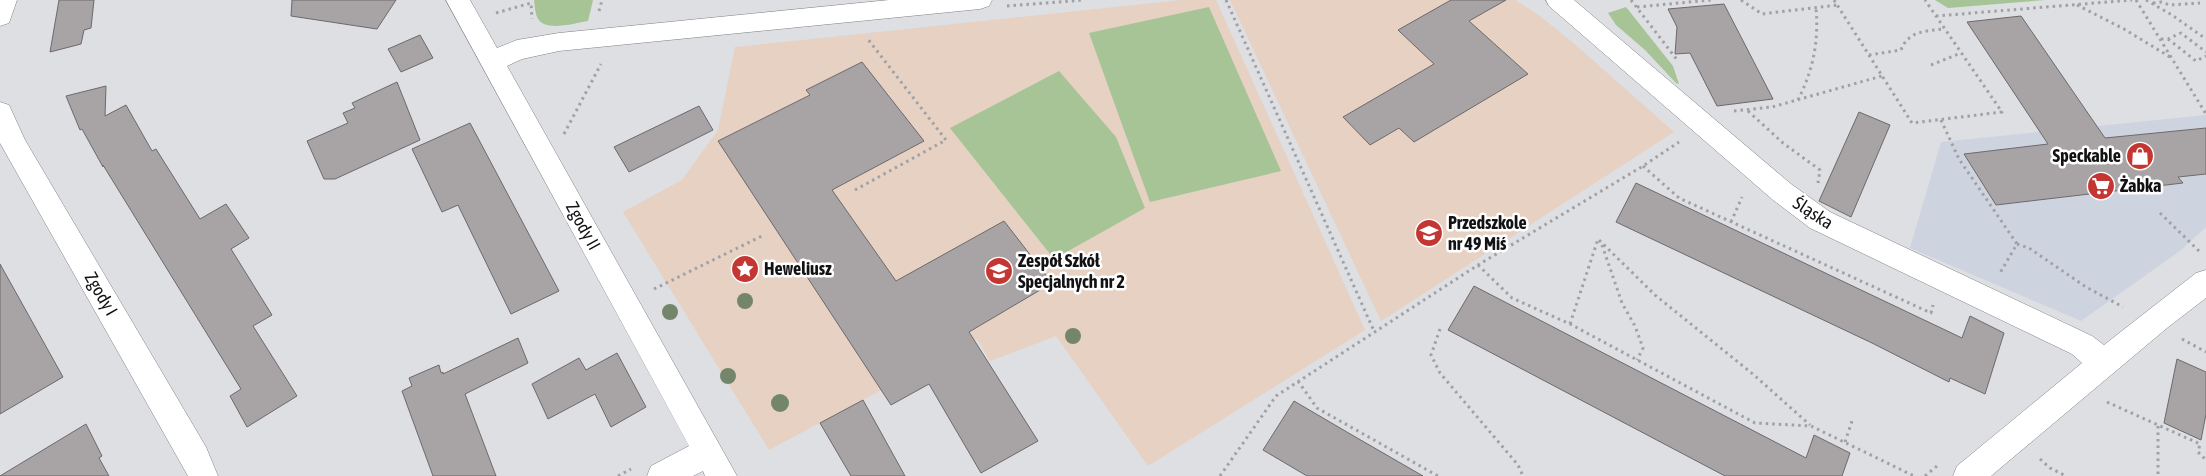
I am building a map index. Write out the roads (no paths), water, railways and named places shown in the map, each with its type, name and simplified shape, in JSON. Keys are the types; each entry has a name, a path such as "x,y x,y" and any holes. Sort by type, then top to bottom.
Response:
{"street":[{"path":"0,18 5,0"},
{"name":"Zgody II","path":"458,0 715,464"},
{"name":"Śląska","path":"1560,1 1782,192 1820,220 2082,345 2104,363"},
{"path":"492,62 517,50 560,42 991,3"},
{"name":"Zgody I","path":"0,112 13,143 195,456 203,476"},
{"path":"1968,476 2104,363 2201,293"},
{"path":"662,476 715,464"}],"place":[{"name":"Speckable","path":"2140,156"},
{"name":"Żabka","path":"2101,186"},
{"name":"Przedszkole nr 49 Miś","path":"1429,233"},
{"name":"Heweliusz","path":"745,269"},
{"name":"Zespół Szkół Specjalnych nr 2","path":"999,271"}]}
